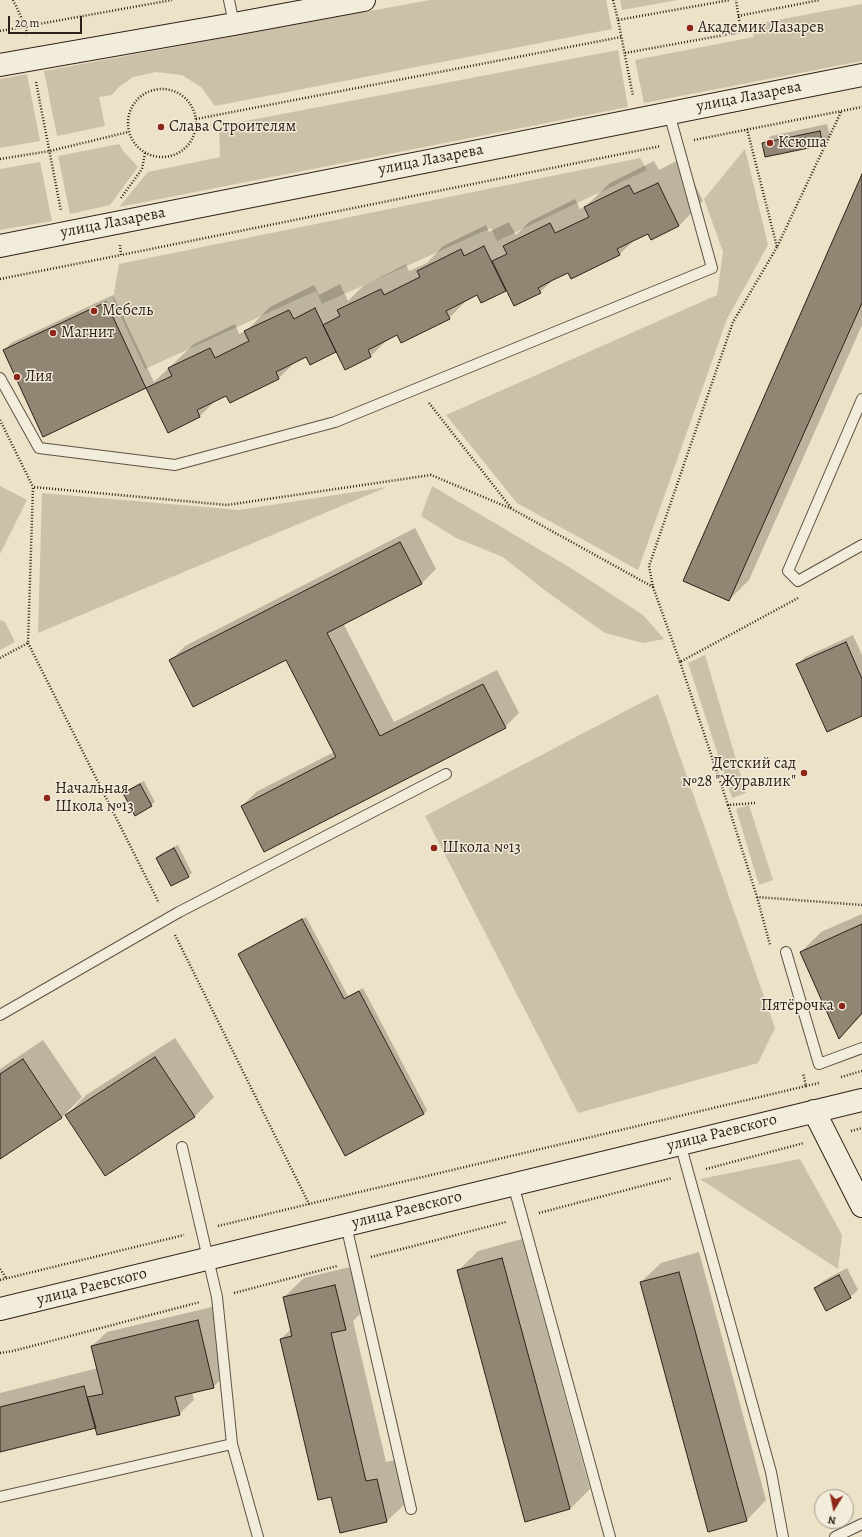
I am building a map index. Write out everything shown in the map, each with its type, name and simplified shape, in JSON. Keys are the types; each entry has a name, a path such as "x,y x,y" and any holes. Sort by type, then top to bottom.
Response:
{"main road":[{"path":"0,65 364,0"},
{"name":"улица Лазарева","path":"0,246 862,75"},
{"name":"улица Раевского","path":"0,1309 862,1100"},
{"path":"814,1111 862,1206"}],"lane":[{"path":"229,0 234,24"},
{"path":"0,378 39,448 175,465 335,422 712,268 669,113"},
{"path":"862,398 788,571 798,581 862,545"},
{"path":"0,1015 167,919 446,774"},
{"path":"786,952 819,1064 862,1048"},
{"path":"680,1143 771,1472 784,1537"},
{"path":"182,1147 218,1297 232,1444 258,1537"},
{"path":"513,1184 610,1537"},
{"path":"346,1225 411,1509"},
{"path":"0,1497 232,1444"},
{"path":"835,1537 862,1524"}],"path":[{"path":"13,0 26,27 62,217"},
{"path":"0,31 172,0"},
{"path":"613,0 624,53 741,32 736,0"},
{"path":"618,20 730,0"},
{"path":"738,16 820,0"},
{"path":"196,119 621,37"},
{"path":"164,88 174,90 182,95 194,110 196,128 193,137 188,145 173,156 154,156 145,153 138,148 128,132 128,113 138,97 146,92 164,88"},
{"path":"0,279 862,107"},
{"path":"771,950 757,897 728,805 653,587 649,566 733,322 777,247 841,111"},
{"path":"747,129 777,247"},
{"path":"0,160 50,151 128,132"},
{"path":"119,201 142,169 145,153"},
{"path":"116,223 121,255"},
{"path":"418,389 512,509"},
{"path":"0,420 33,487 28,643 309,1204"},
{"path":"33,487 227,505 431,476 512,509 653,587"},
{"path":"680,662 799,597"},
{"path":"0,658 28,643"},
{"path":"728,805 755,803"},
{"path":"757,897 862,905"},
{"path":"0,1280 309,1204 806,1086 802,1071"},
{"path":"0,1353 862,1128"},
{"path":"0,1269 7,1279"}],"shaded area":[{"path":"430,0 606,0 612,29 215,106 201,87 182,75 156,72 133,77 119,87 112,95 99,97 105,126 57,136 44,71"},
{"path":"620,0 678,0 622,10"},
{"path":"862,4 862,61 644,103 635,60 754,37 751,25"},
{"path":"618,50 628,107 119,207 148,172 220,157 219,126"},
{"path":"27,74 40,141 0,148 0,79"},
{"path":"119,144 124,152 138,167 110,205 70,214 58,156"},
{"path":"745,149 768,245 727,319 638,570 517,503 446,415 717,295 723,252 704,199"},
{"path":"640,158 647,170 497,241 491,228 322,304 316,291 145,369 113,299 119,264"},
{"path":"40,162 52,221 0,230 0,169"},
{"path":"0,486 27,500 0,554"},
{"path":"432,486 574,570 643,615 664,639 643,643 605,633 543,589 503,557 456,538 421,516"},
{"path":"387,487 38,633 42,493 239,510"},
{"path":"0,620 5,622 15,642 0,650"},
{"path":"705,655 746,793 732,798 688,663"},
{"path":"658,694 775,1028 758,1063 578,1113 425,816"},
{"path":"749,805 773,880 759,885 736,809"},
{"path":"800,1159 842,1235 838,1269 700,1179"}],"building":[{"path":"820,131 823,145 765,157 762,143"},
{"path":"862,174 862,303 729,601 683,581"},
{"path":"658,183 679,226 651,240 648,234 633,241 617,249 620,255 571,279 568,273 553,280 538,288 541,293 514,306 492,261 507,254 503,246 550,223 555,233 589,217 584,207 629,185 634,194"},
{"path":"484,246 506,291 481,303 477,295 446,311 450,319 401,343 397,335 368,350 371,357 345,370 323,325 340,316 337,310 381,289 384,295 420,277 417,271 461,249 464,256"},
{"path":"106,302 146,388 43,437 3,350"},
{"path":"315,308 336,352 310,365 306,357 276,372 279,379 230,403 226,396 197,410 200,417 168,433 146,388 172,376 168,368 210,348 215,358 249,341 244,331 289,310 294,319"},
{"path":"400,542 422,584 327,633 380,736 483,684 506,728 264,852 241,806 336,757 286,660 193,707 169,660"},
{"path":"846,642 862,679 862,716 827,732 796,664"},
{"path":"140,784 152,806 135,816 123,793"},
{"path":"174,848 189,877 171,886 156,858"},
{"path":"302,919 344,999 359,991 424,1114 345,1156 238,954"},
{"path":"862,924 862,1013 839,1039 800,952"},
{"path":"155,1057 195,1117 105,1176 65,1115"},
{"path":"23,1059 62,1118 0,1159 0,1074"},
{"path":"502,1258 570,1509 525,1522 457,1270"},
{"path":"679,1272 747,1521 708,1532 640,1282"},
{"path":"839,1275 851,1298 826,1311 814,1288"},
{"path":"335,1285 346,1330 331,1333 366,1481 377,1479 387,1522 340,1533 331,1497 318,1500 280,1339 292,1336 283,1297"},
{"path":"198,1320 214,1388 175,1397 180,1415 97,1435 87,1397 103,1394 91,1346"},
{"path":"84,1386 96,1428 0,1452 0,1407"}],"place":[{"name":"Академик Лазарев","path":"690,28"},
{"name":"Слава Строителям","path":"161,127"},
{"name":"Ксюша","path":"770,143"},
{"name":"Мебель","path":"94,311"},
{"name":"Магнит","path":"53,333"},
{"name":"Лия","path":"17,377"},
{"name":"Детский сад №28 \"Журавлик\"","path":"804,773"},
{"name":"Начальная Школа №13","path":"47,798"},
{"name":"Школа №13","path":"434,848"},
{"name":"Пятёрочка","path":"842,1006"}]}
